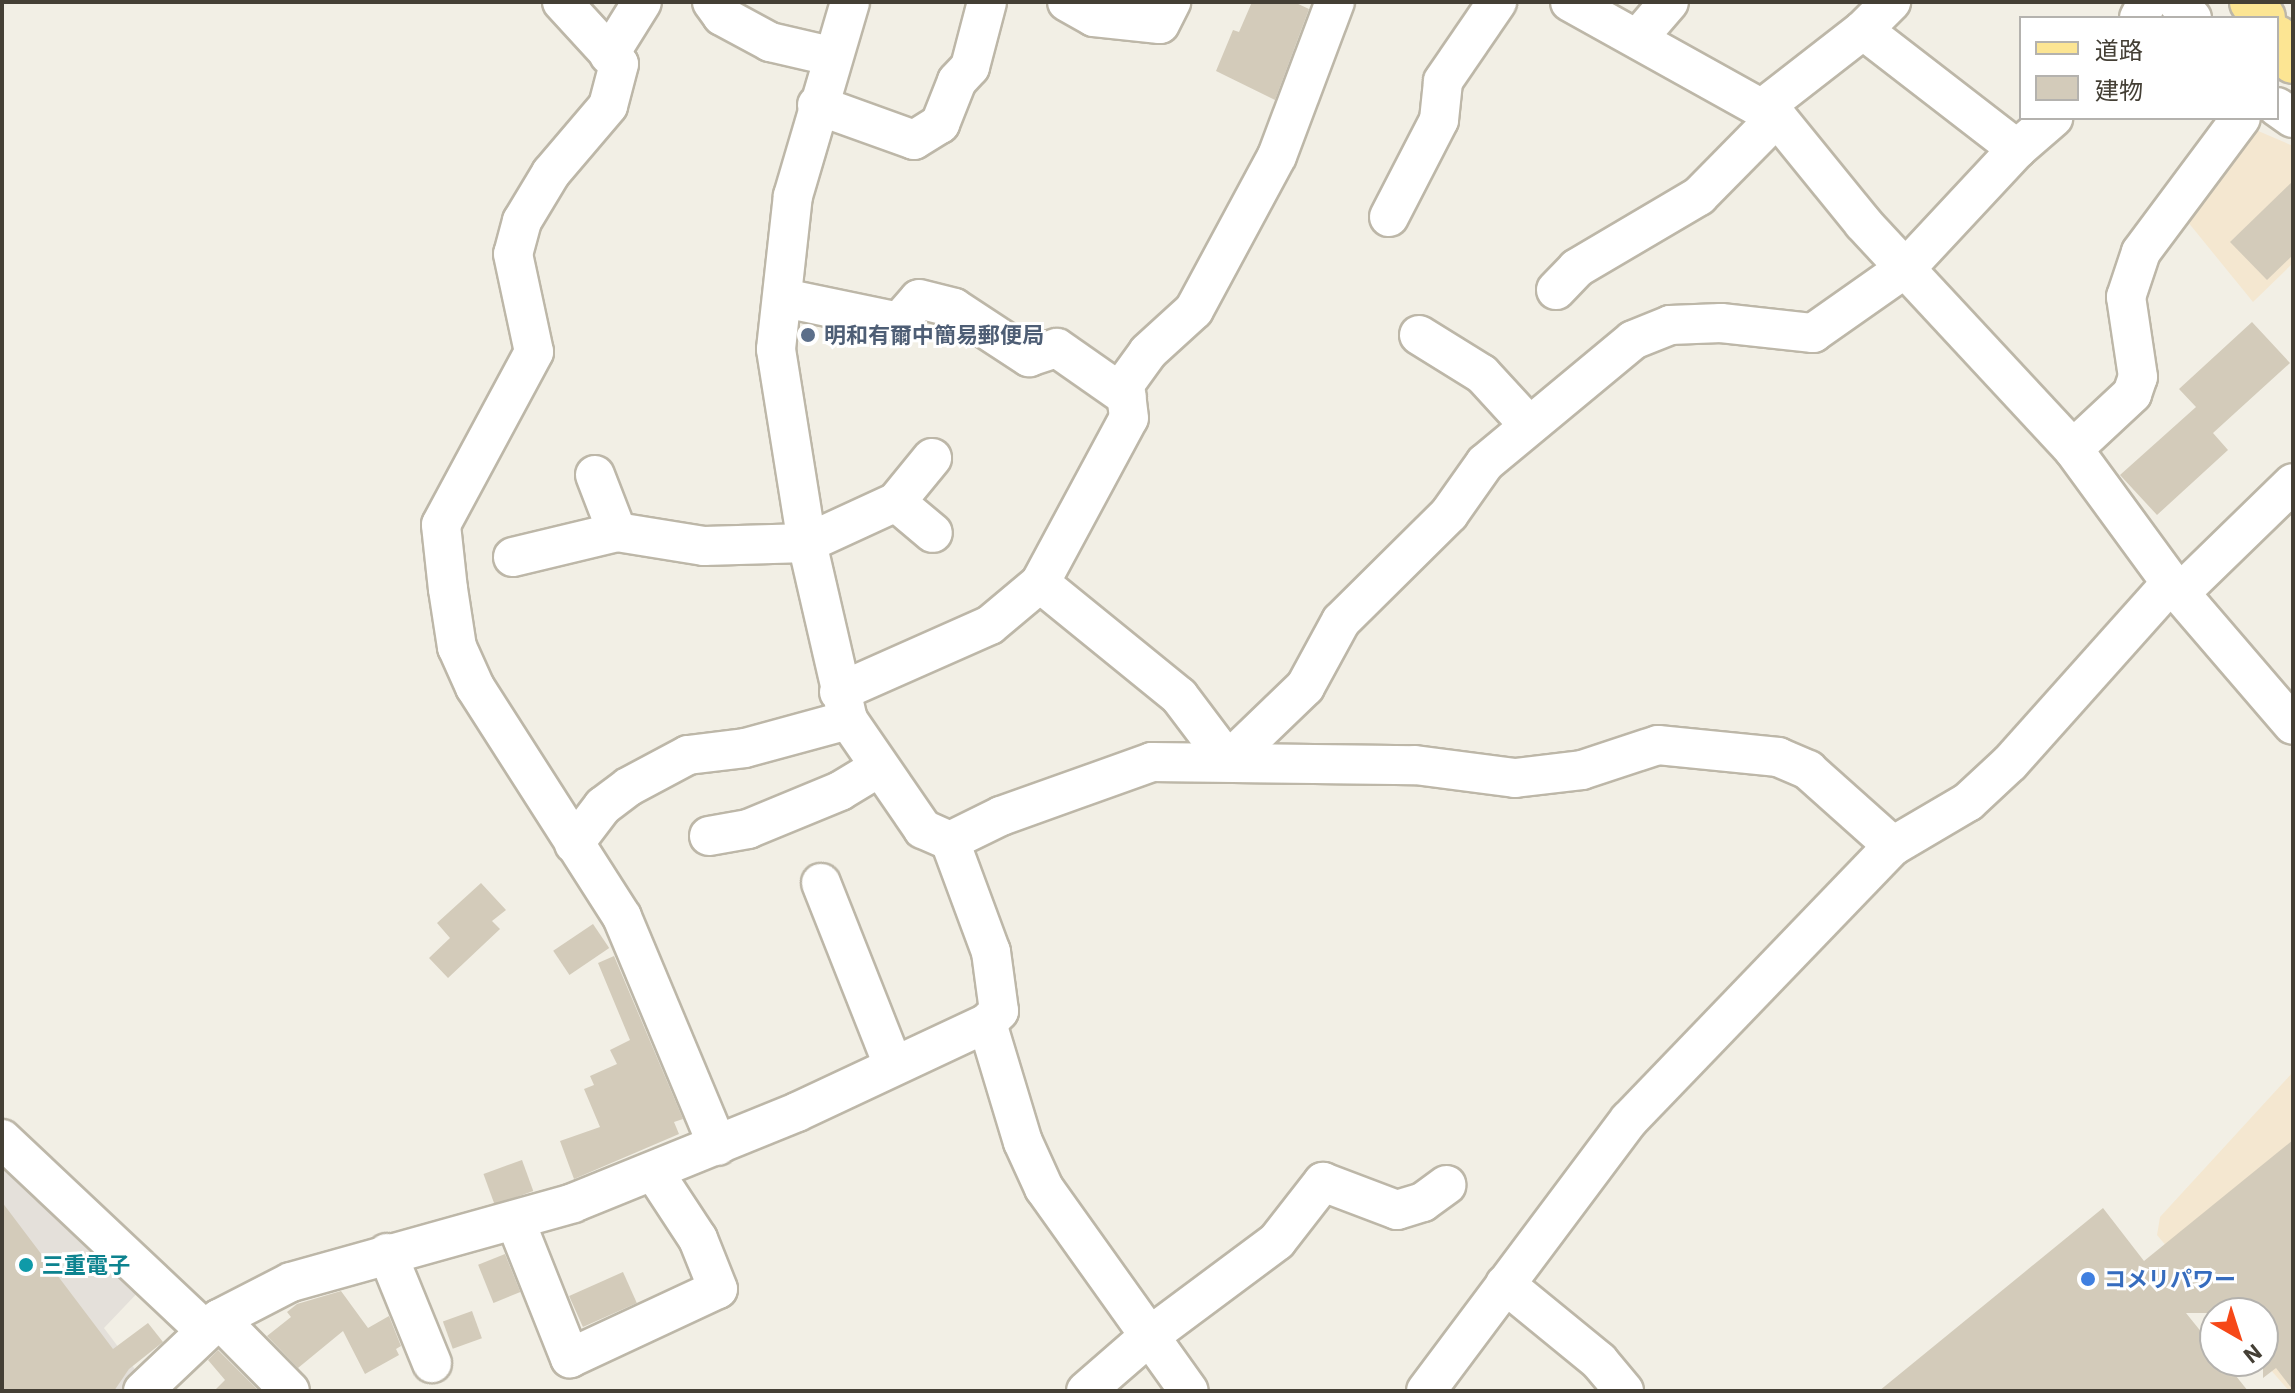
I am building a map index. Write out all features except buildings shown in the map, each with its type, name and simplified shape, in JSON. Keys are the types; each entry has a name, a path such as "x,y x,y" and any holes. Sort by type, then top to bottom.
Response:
{"main road":[{"path":"2279,41 2293,61"}],"street":[{"path":"562,2 619,64 608,106 551,173 522,221 513,254 534,352 441,525 457,647 475,687 622,917 718,1146"},
{"path":"609,55 642,2"},
{"path":"712,2 722,16 770,42 830,56"},
{"path":"143,1391 212,1324 291,1282 387,1253 431,1246 654,1172 718,1146 987,1023 999,1011 991,952 950,841 923,829 878,768 844,706 807,543 776,349 793,196 830,56 850,2"},
{"path":"817,105 914,140 940,124 957,81 970,67 987,2"},
{"path":"1067,2 1094,17 1160,24 1171,2"},
{"path":"574,844 603,806 628,787 688,755 722,751 844,706 990,625 1040,583 1129,418 1125,384 1148,352 1194,310 1277,156 1335,2"},
{"path":"1389,217 1439,120 1443,81 1497,2"},
{"path":"1570,2 1639,37 1770,112 2073,449 2175,589 2293,725"},
{"path":"1639,37 1669,2"},
{"path":"1556,290 1577,268 1699,196 1770,112 1891,2"},
{"path":"1863,30 2017,149"},
{"path":"1228,761 1305,687 1341,621 1449,514 1485,463 1528,424 1633,340 1670,325 1721,323 1813,333 1907,267 2017,149 2051,120"},
{"path":"2073,449 2132,394 2138,377 2126,297 2141,252 2240,120"},
{"path":"784,298 899,322 919,299 954,308 1029,357 1057,348 1127,397"},
{"path":"1419,335 1482,374 1528,424"},
{"path":"513,557 617,532 704,546 807,543 896,502 932,458"},
{"path":"595,475 617,532"},
{"path":"1426,1391 1629,1120 1893,846 1926,831 1979,792 2175,589 2293,483"},
{"path":"896,502 933,533"},
{"path":"1040,583 1179,696 1228,761"},
{"path":"950,841 1127,768 1169,760 1415,765 1515,778 1582,770 1658,745 1711,747 1778,757 1808,770 1893,846"},
{"path":"709,836 748,829 840,791 878,768"},
{"path":"821,883 893,1065"},
{"path":"987,1023 1023,1142 1044,1188 1147,1338 1189,1391"},
{"path":"2,1139 290,1391"},
{"path":"515,1220 570,1358 718,1289 698,1239 654,1172"},
{"path":"1086,1391 1147,1338 1277,1241 1323,1182 1397,1210 1423,1202 1446,1185"},
{"path":"387,1253 432,1363"},
{"path":"1505,1284 1599,1361 1624,1391"}],"shaded area":[{"path":"2242,124 2293,146 2293,263 2253,302 2170,200"},
{"path":"2293,1072 2293,1391 2289,1391 2277,1377 2279,1297 2209,1297 2157,1235 2160,1217"},
{"path":"2,1153 145,1285 104,1328 140,1376 129,1391 2,1391"}],"place":[{"name":"明和有爾中簡易郵便局","path":"808,335"},
{"name":"三重電子","path":"26,1265"},
{"name":"コメリパワー","path":"2088,1279"}]}
